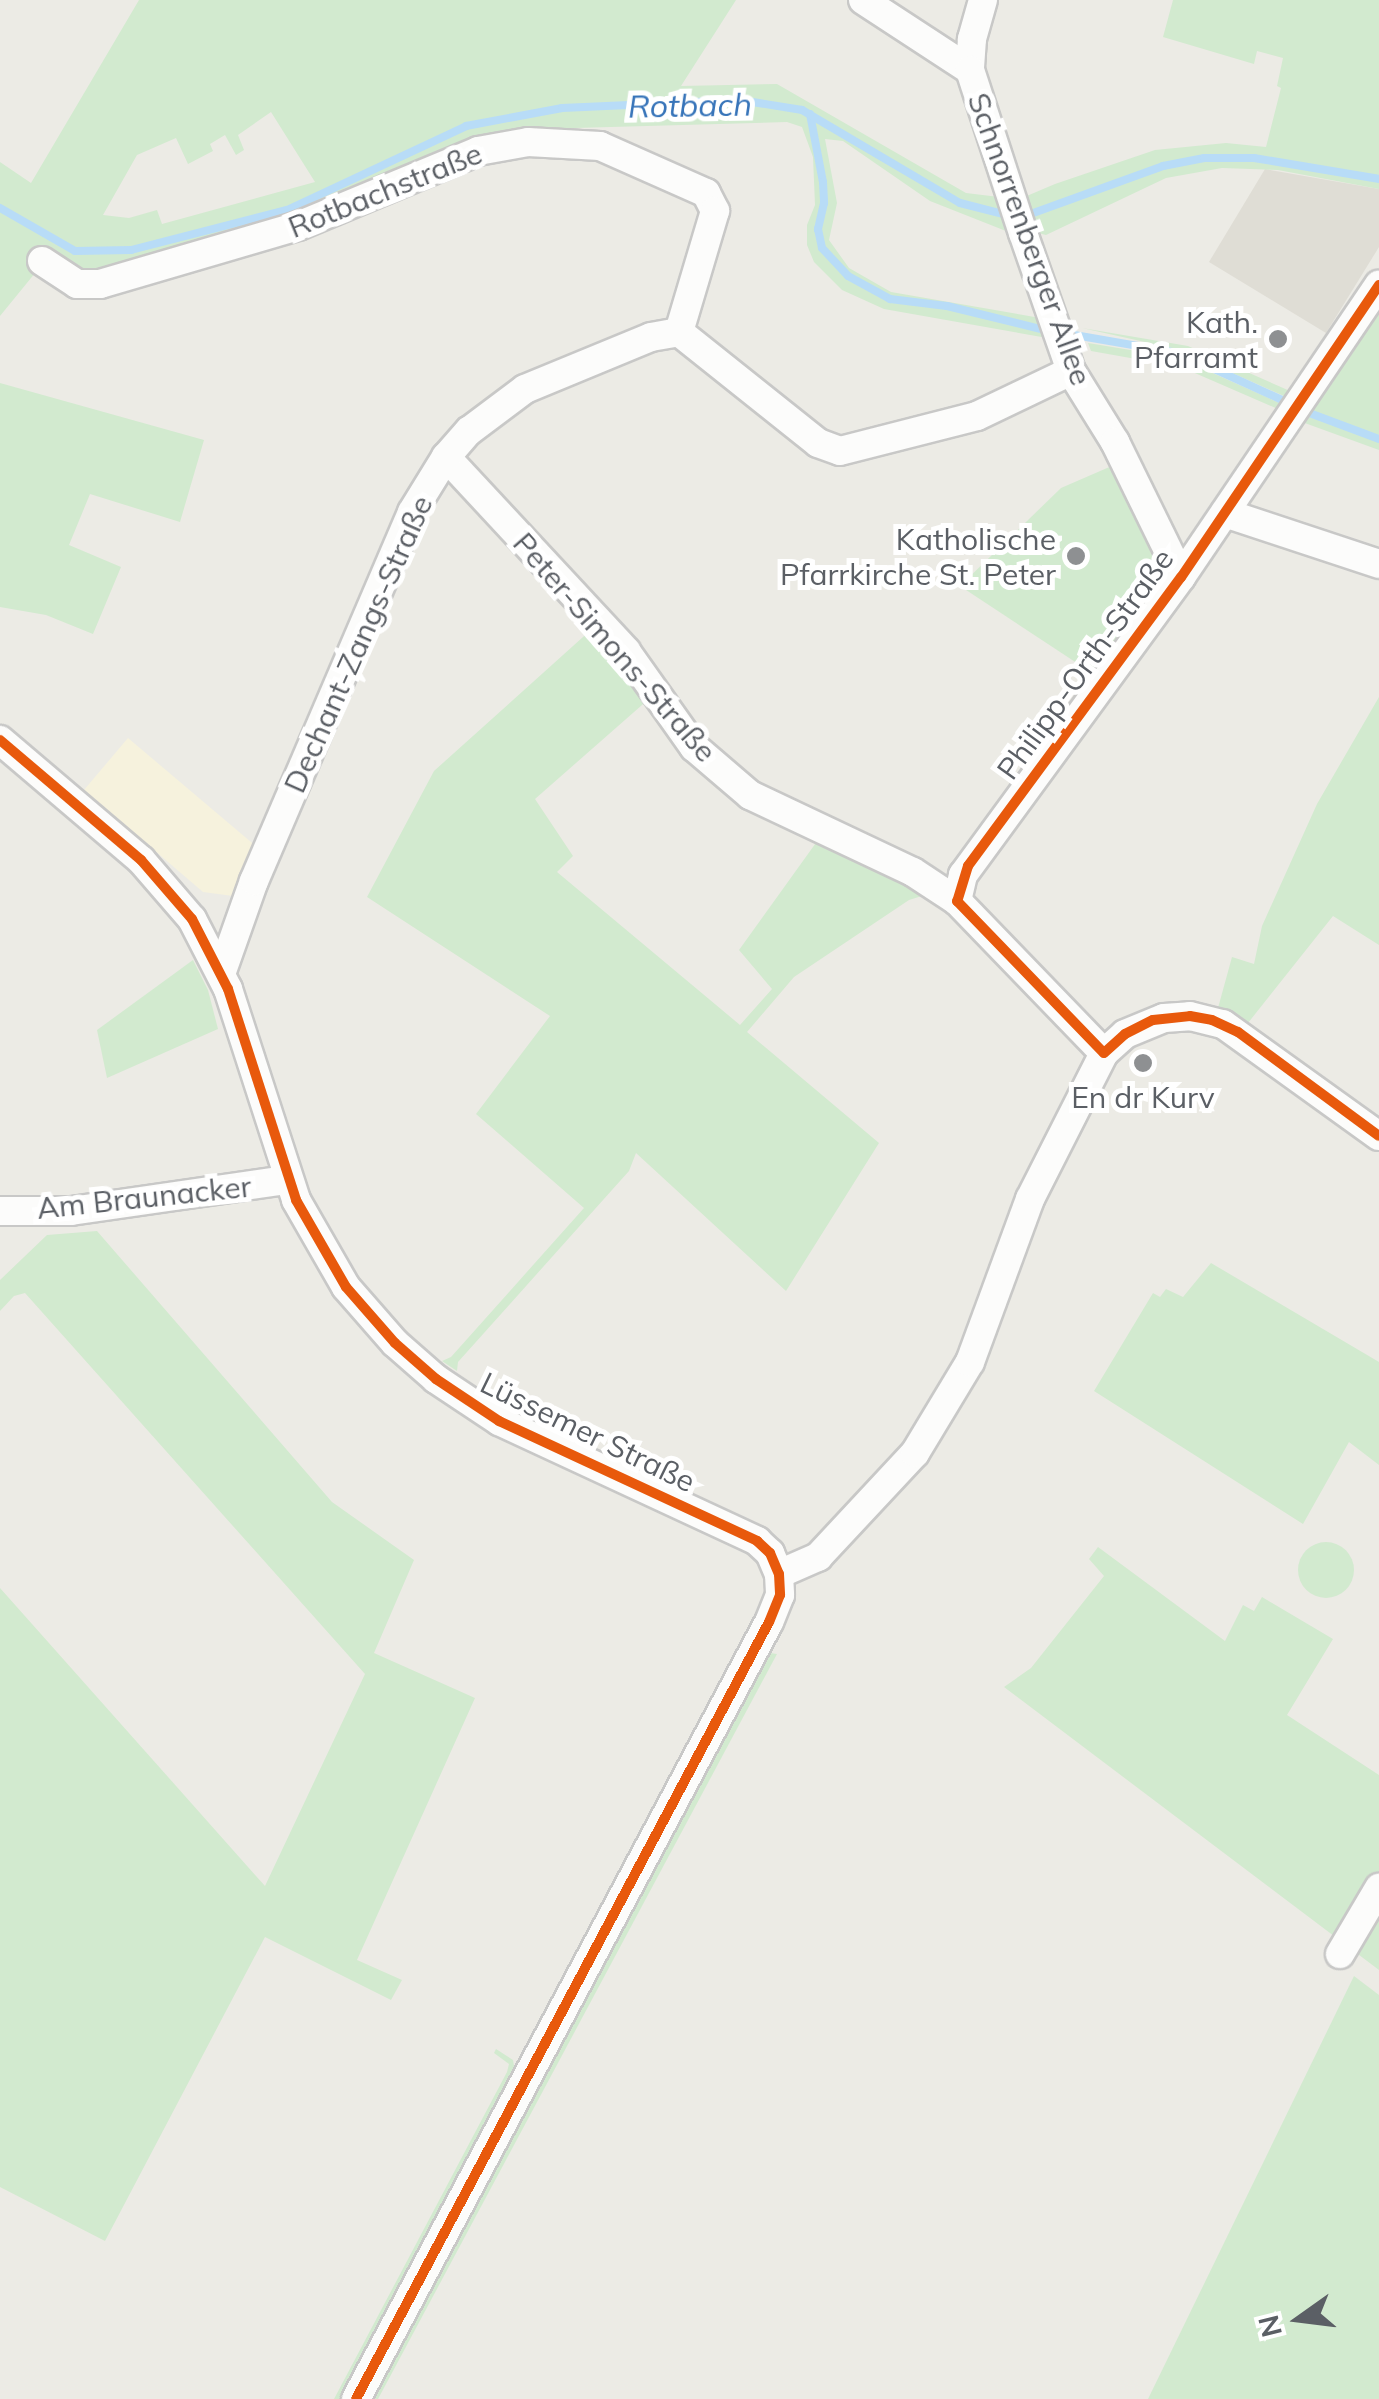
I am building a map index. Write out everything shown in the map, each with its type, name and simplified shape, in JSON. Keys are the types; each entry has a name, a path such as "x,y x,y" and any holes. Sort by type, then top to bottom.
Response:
{"street":[{"path":"863,0 970,70"},
{"name":"Schnorrenberger Allee","path":"984,0 972,39 970,70 1023,233 1071,371 1115,442 1182,577"},
{"name":"Rotbachstraße","path":"42,261 78,284 114,281 298,226 478,151 528,142 600,146 706,194 715,211 679,332"},
{"name":"Philipp-Orth-Straße","path":"957,901 968,866 1182,577 1379,286"},
{"path":"679,332 831,450 859,450 948,426 1071,371"},
{"name":"Dechant-Zangs-Straße","path":"221,974 254,881 412,512 446,457 478,424 525,389 651,337 679,332"},
{"name":"Peter-Simons-Straße","path":"446,457 626,650 694,747 750,795 913,872 957,901"},
{"path":"1225,513 1379,564"},
{"path":"1333,548 1379,541"},
{"name":"Lüssemer Straße","path":"0,740 159,878 192,919 221,974 287,1180 346,1286 395,1343 436,1379 499,1421 757,1541 770,1553 779,1574"},
{"path":"957,901 1104,1053"},
{"path":"356,2399 770,1622 780,1595 779,1574 818,1557 915,1453 970,1362 1030,1199 1104,1053 1125,1034 1153,1020 1190,1016 1212,1020 1238,1032 1379,1136"},
{"name":"Am Braunacker","path":"0,1211 71,1211 287,1180"},
{"path":"1340,1954 1379,1888"}],"shaded area":[{"path":"1265,169 1379,189 1379,247 1326,333 1209,262"},
{"path":"128,738 257,847 233,896 203,892 84,790"}],"green space":[{"path":"139,0 736,0 681,86 777,84 966,193 999,197 1011,233 930,201 843,141 825,139 837,203 829,240 849,268 891,292 1046,319 1053,339 884,309 842,290 814,262 807,245 807,225 815,205 813,157 802,127 787,122 575,128 513,136 308,231 79,299 63,292 40,267 0,316 0,162 31,183","holes":["271,112 315,182 162,224 157,210 129,218 103,215 137,155 176,138 188,164 213,151 210,144 225,135 236,155 244,150 238,135"]},
{"path":"1173,0 1379,0 1379,189 1278,170 1222,168 1166,178 1046,235 1034,232 1022,198 1055,184 1155,150 1226,143 1266,147 1281,88 1277,86 1283,58 1257,51 1254,64 1163,37"},
{"path":"1379,307 1379,450 1302,422"},
{"path":"1082,328 1188,346 1290,391 1286,397 1181,350"},
{"path":"1088,343 1179,358 1282,404 1278,409 1181,367 1091,351"},
{"path":"0,383 204,440 180,522 90,494 69,545 121,567 93,634 46,615 0,607"},
{"path":"1114,465 1163,577 1095,675 960,586 1061,488"},
{"path":"593,628 650,698 535,799 573,856 557,872 740,1025 772,989 739,950 818,840 925,895 909,900 794,977 747,1032 879,1143 786,1291 636,1153 629,1171 458,1362 457,1371 442,1361 451,1357 584,1208 476,1114 550,1016 367,897 434,771"},
{"path":"1379,697 1379,945 1333,916 1248,1023 1218,1008 1232,957 1254,964 1262,926 1317,804"},
{"path":"193,960 208,990 218,1029 107,1078 97,1030"},
{"path":"97,1231 332,1502 414,1560 374,1653 475,1698 357,1960 402,1980 391,2000 265,1937 105,2241 0,2187 0,1588 265,1886 365,1674 25,1293 14,1296 0,1311 0,1280 47,1235"},
{"path":"1211,1263 1379,1362 1379,1465 1349,1442 1303,1524 1094,1391 1153,1293 1160,1297 1166,1289 1183,1297"},
{"path":"1326,1542 1346,1550 1354,1570 1346,1590 1326,1598 1306,1590 1298,1570 1306,1550"},
{"path":"1098,1547 1225,1641 1243,1605 1254,1611 1262,1597 1333,1639 1287,1715 1379,1775 1379,1970 1004,1687 1031,1668 1104,1576 1089,1559"},
{"path":"770,1653 777,1654 378,2399 370,2399 749,1684"},
{"path":"1354,1976 1379,1995 1379,2399 1148,2399"},
{"path":"496,2049 513,2060 515,2072 343,2399 334,2399 507,2072 509,2064 494,2053"}],"waterway":[{"name":"Rotbach","path":"0,208 75,251 131,250 287,210 466,126 562,108 740,100 802,110 960,203 1011,216"},
{"path":"810,114 823,182 824,203 818,229 822,248 848,276 890,299 947,306 1049,331"},
{"name":"Rotbach","path":"1025,216 1163,166 1204,158 1254,158 1379,179"},
{"path":"1063,333 1179,353 1291,404"},
{"path":"1304,411 1379,439"}],"cycle path":[{"path":"1379,285 1181,577 968,866 957,901 1104,1053 1125,1034 1153,1020 1190,1016 1212,1020 1238,1032 1379,1136"},
{"path":"0,740 141,860 192,919 228,989 296,1200 346,1287 395,1343 436,1379 499,1421 757,1541 770,1553 779,1574 780,1595 769,1622 356,2399"}],"place":[{"name":"Kath. Pfarramt","path":"1278,339"},
{"name":"Katholische Pfarrkirche St. Peter","path":"1076,556"},
{"name":"En dr Kurv","path":"1143,1063"}]}
